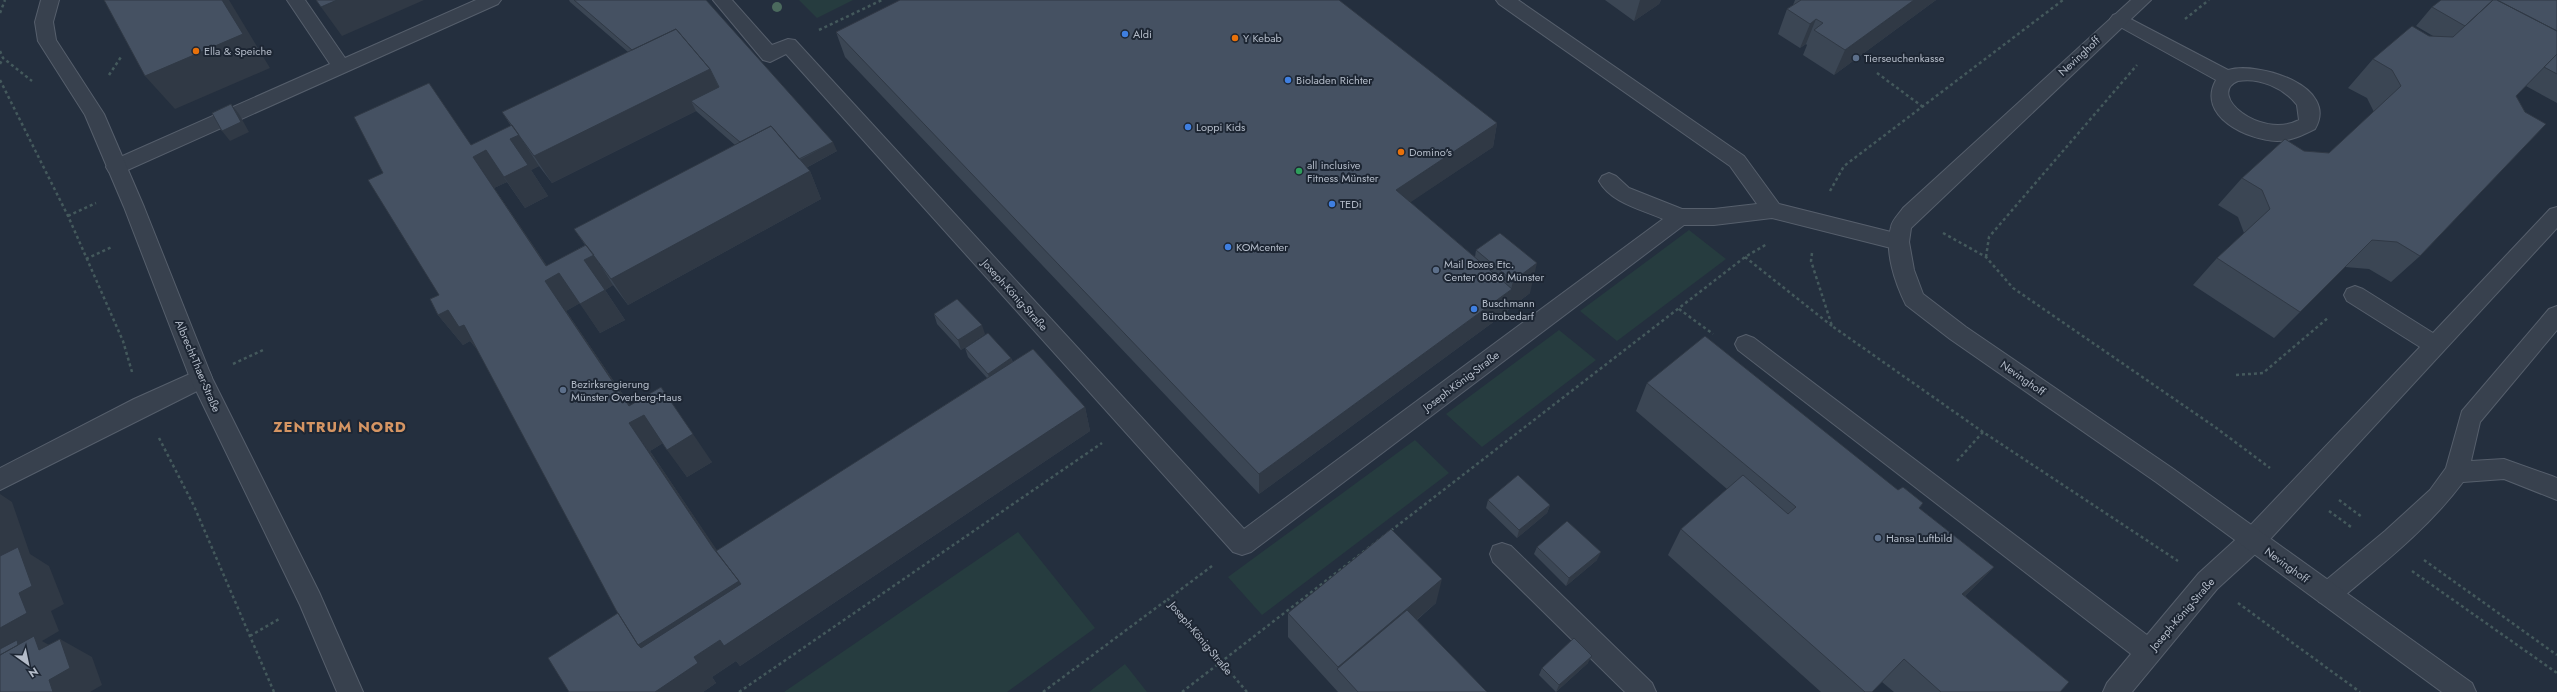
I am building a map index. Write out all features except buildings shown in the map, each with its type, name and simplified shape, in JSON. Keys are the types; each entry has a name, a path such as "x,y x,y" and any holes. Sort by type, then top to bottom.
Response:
{"street":[{"name":"Albrecht-Thaer-Straße","path":"50,0 44,22 47,41 94,114 136,213 201,378 310,600 350,692"},
{"path":"296,0 341,67"},
{"path":"116,167 492,0"},
{"path":"722,0 770,55 788,46"},
{"path":"1505,0 1737,161 1772,210"},
{"name":"Nevinghoff","path":"2142,0 2119,19 1910,214 1901,226 1899,242 1903,270 1914,299 1958,332 2164,475 2463,692"},
{"path":"2119,19 2157,42 2226,78"},
{"name":"Joseph-König-Straße","path":"788,46 1242,544 1680,217"},
{"path":"1609,181 1622,193 1680,217 1714,218 1772,210 1813,219 1899,242"},
{"name":"Joseph-König-Straße","path":"2116,692 2208,581 2252,540 2557,215"},
{"path":"2355,295 2434,345"},
{"path":"2328,594 2394,539 2438,497 2457,472 2470,418 2557,315"},
{"path":"1746,344 2149,652"},
{"path":"0,480 142,406 201,378"},
{"path":"2457,472 2504,469 2544,483 2557,490"},
{"path":"1502,554 1643,692"}],"path":[{"path":"0,13 5,0"},
{"path":"788,46 882,0"},
{"path":"1832,326 1811,261 1813,219 1844,166 2063,0"},
{"path":"1986,257 1989,237 2157,42 2209,0"},
{"path":"0,51 3,58 0,64"},
{"path":"1877,73 1923,107"},
{"path":"1182,692 1220,661 1745,257 1813,219"},
{"path":"1745,257 1832,326 1983,432 2208,581 2360,692"},
{"path":"2236,375 2263,373 2355,295"},
{"path":"1678,309 1708,333 1746,344"},
{"path":"740,692 1131,423"},
{"path":"1955,462 1983,432"},
{"path":"2308,479 2557,655"},
{"name":"Joseph-König-Straße","path":"1242,544 1168,599 1247,692"},
{"path":"1043,692 1168,599"}],"green space":[{"path":"799,0 853,0 817,18"},
{"path":"1689,230 1726,259 1617,341 1580,311"},
{"path":"1559,330 1596,360 1482,447 1446,414"},
{"path":"1415,440 1449,473 1262,615 1228,577"},
{"path":"1018,532 1095,628 1007,692 784,692"},
{"path":"1125,664 1147,692 1089,692"}],"place":[{"name":"Aldi","path":"1125,34"},
{"name":"Y Kebab","path":"1235,38"},
{"name":"Ella & Speiche","path":"196,51"},
{"name":"Tierseuchenkasse","path":"1856,58"},
{"name":"Bioladen Richter","path":"1288,80"},
{"name":"Loppi Kids","path":"1188,127"},
{"name":"Domino's","path":"1401,152"},
{"name":"all inclusive Fitness Münster","path":"1299,171"},
{"name":"TEDi","path":"1332,204"},
{"name":"KOMcenter","path":"1228,247"},
{"name":"Mail Boxes Etc. Center 0086 Münster","path":"1436,270"},
{"name":"Buschmann Bürobedarf","path":"1474,309"},
{"name":"Bezirksregierung Münster Overberg-Haus","path":"563,390"},
{"name":"Hansa Luftbild","path":"1878,538"}],"district":[{"name":"ZENTRUM NORD","path":"340,427"}]}
